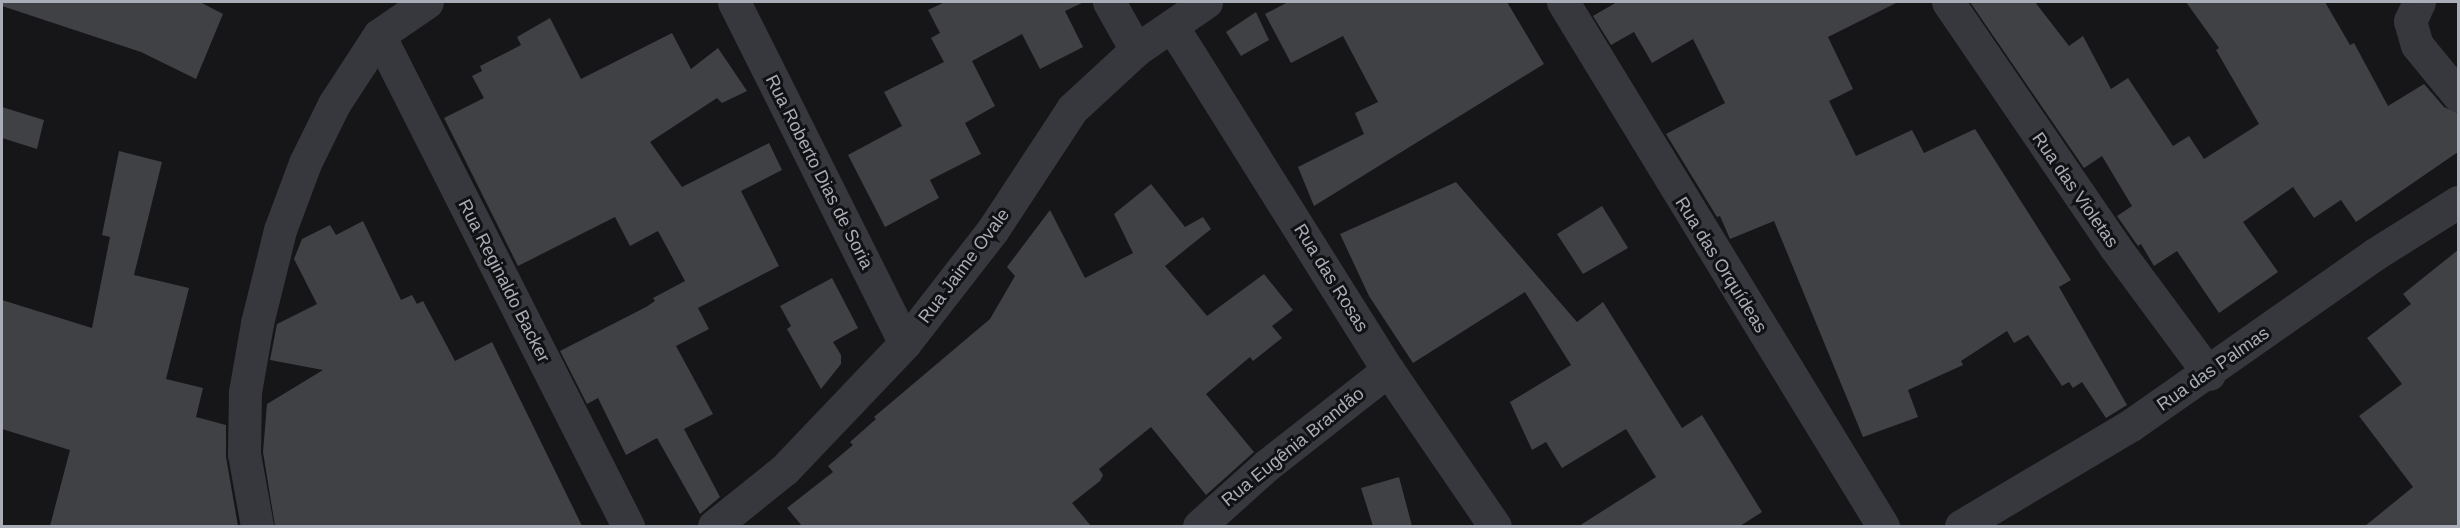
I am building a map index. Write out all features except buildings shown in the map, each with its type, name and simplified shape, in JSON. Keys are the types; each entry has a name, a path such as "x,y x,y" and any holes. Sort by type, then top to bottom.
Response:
{"street":[{"path":"257,526 244,454 245,392 259,313 280,230 304,163 334,104 379,35 427,2"},
{"name":"Rua Roberto Dias de Soria","path":"734,2 905,343"},
{"path":"1109,2 1136,50"},
{"name":"Rua Jaime Ovale","path":"714,526 784,470 905,343 992,231 1072,109 1136,50 1206,2"},
{"name":"Rua das Orquídeas","path":"1563,2 1701,234 1883,526"},
{"name":"Rua das Violetas","path":"1948,2 2101,229 2209,374"},
{"path":"2415,11 2417,45 2458,95"},
{"name":"Rua das Rosas","path":"1172,26 1388,370 1495,526"},
{"name":"Rua Reginaldo Backer","path":"379,35 628,526"},
{"name":"Rua das Palmas","path":"1961,526 2209,374 2375,254 2458,202"},
{"name":"Rua Eugênia Brandão","path":"1199,526 1267,465 1388,370"},
{"path":"1471,491 1474,526"}]}
